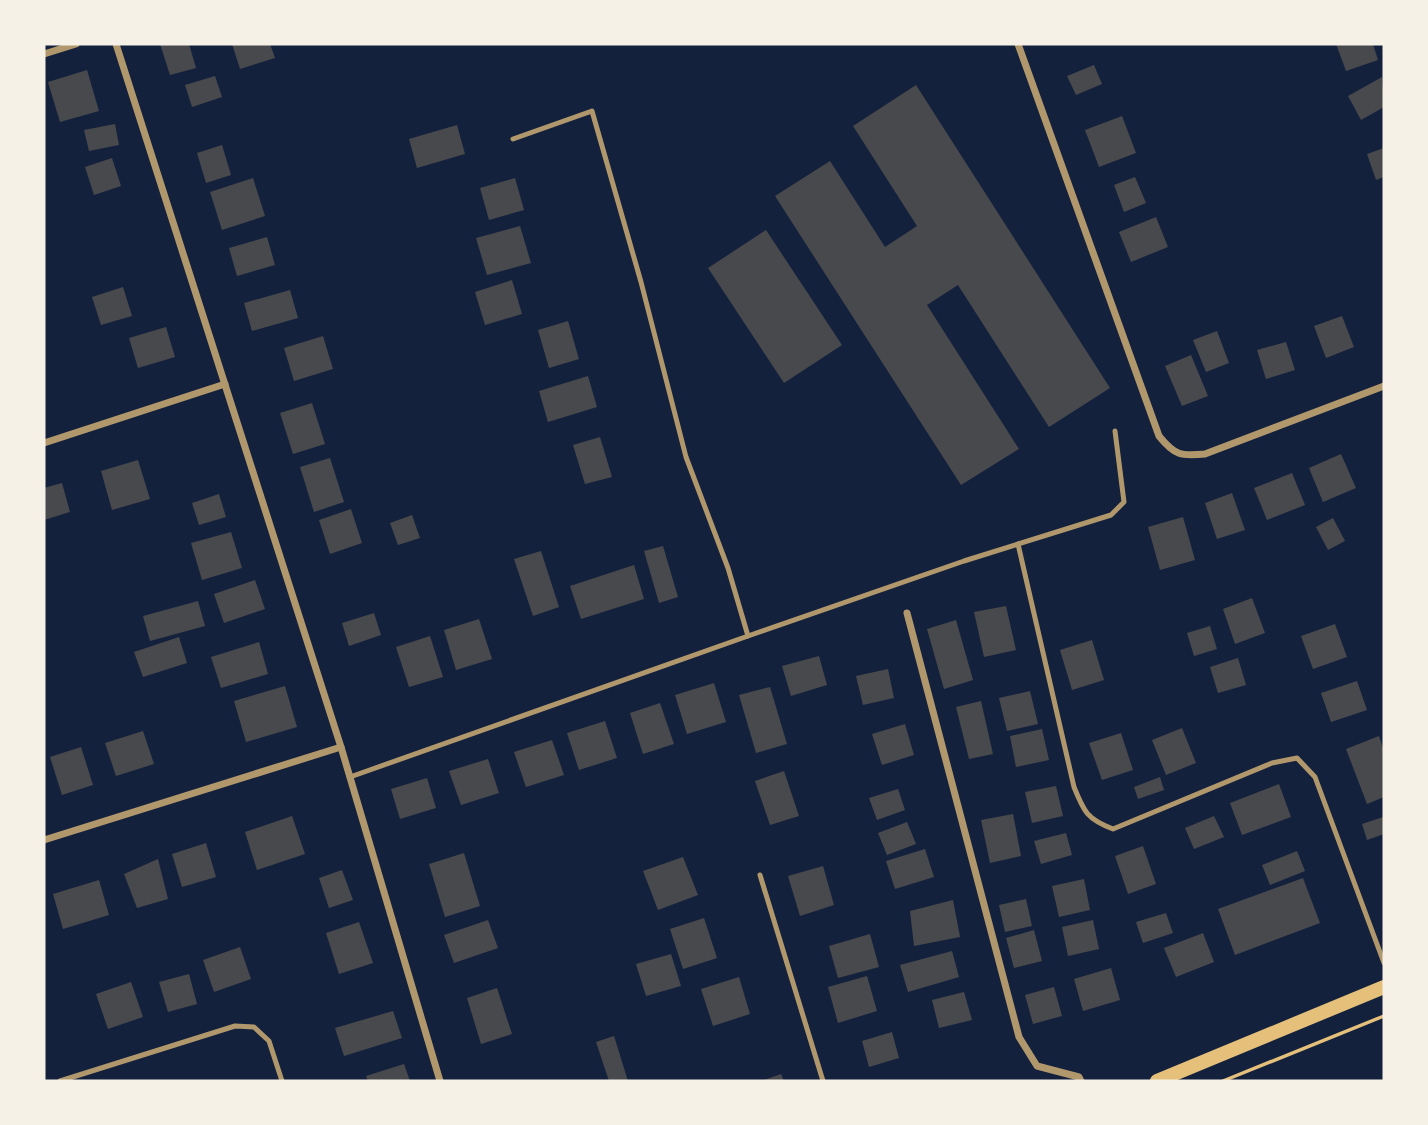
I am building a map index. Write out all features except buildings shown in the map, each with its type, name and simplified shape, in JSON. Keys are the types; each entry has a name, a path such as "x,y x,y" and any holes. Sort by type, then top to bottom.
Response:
{"main road":[{"path":"1157,1081 1384,987"}],"street":[{"path":"44,54 75,44"},
{"path":"116,44 341,747 440,1081"},
{"path":"1018,44 1159,436 1171,451 1186,456 1205,454 1384,386"},
{"path":"44,443 225,384"},
{"path":"907,612 1019,1037 1037,1066 1079,1077 1081,1081"},
{"path":"44,840 341,747"}],"lane":[{"path":"513,139 593,111 641,282 685,457 728,568 748,636"},
{"path":"350,777 964,561 1111,515 1124,502 1115,431"},
{"path":"1018,544 1074,787 1082,807 1095,822 1113,829 1272,763 1297,758 1315,777 1384,963"},
{"path":"760,875 822,1081"},
{"path":"60,1081 235,1027 254,1027 269,1041 282,1081"}],"path":[{"path":"1223,1081 1384,1016"}]}
